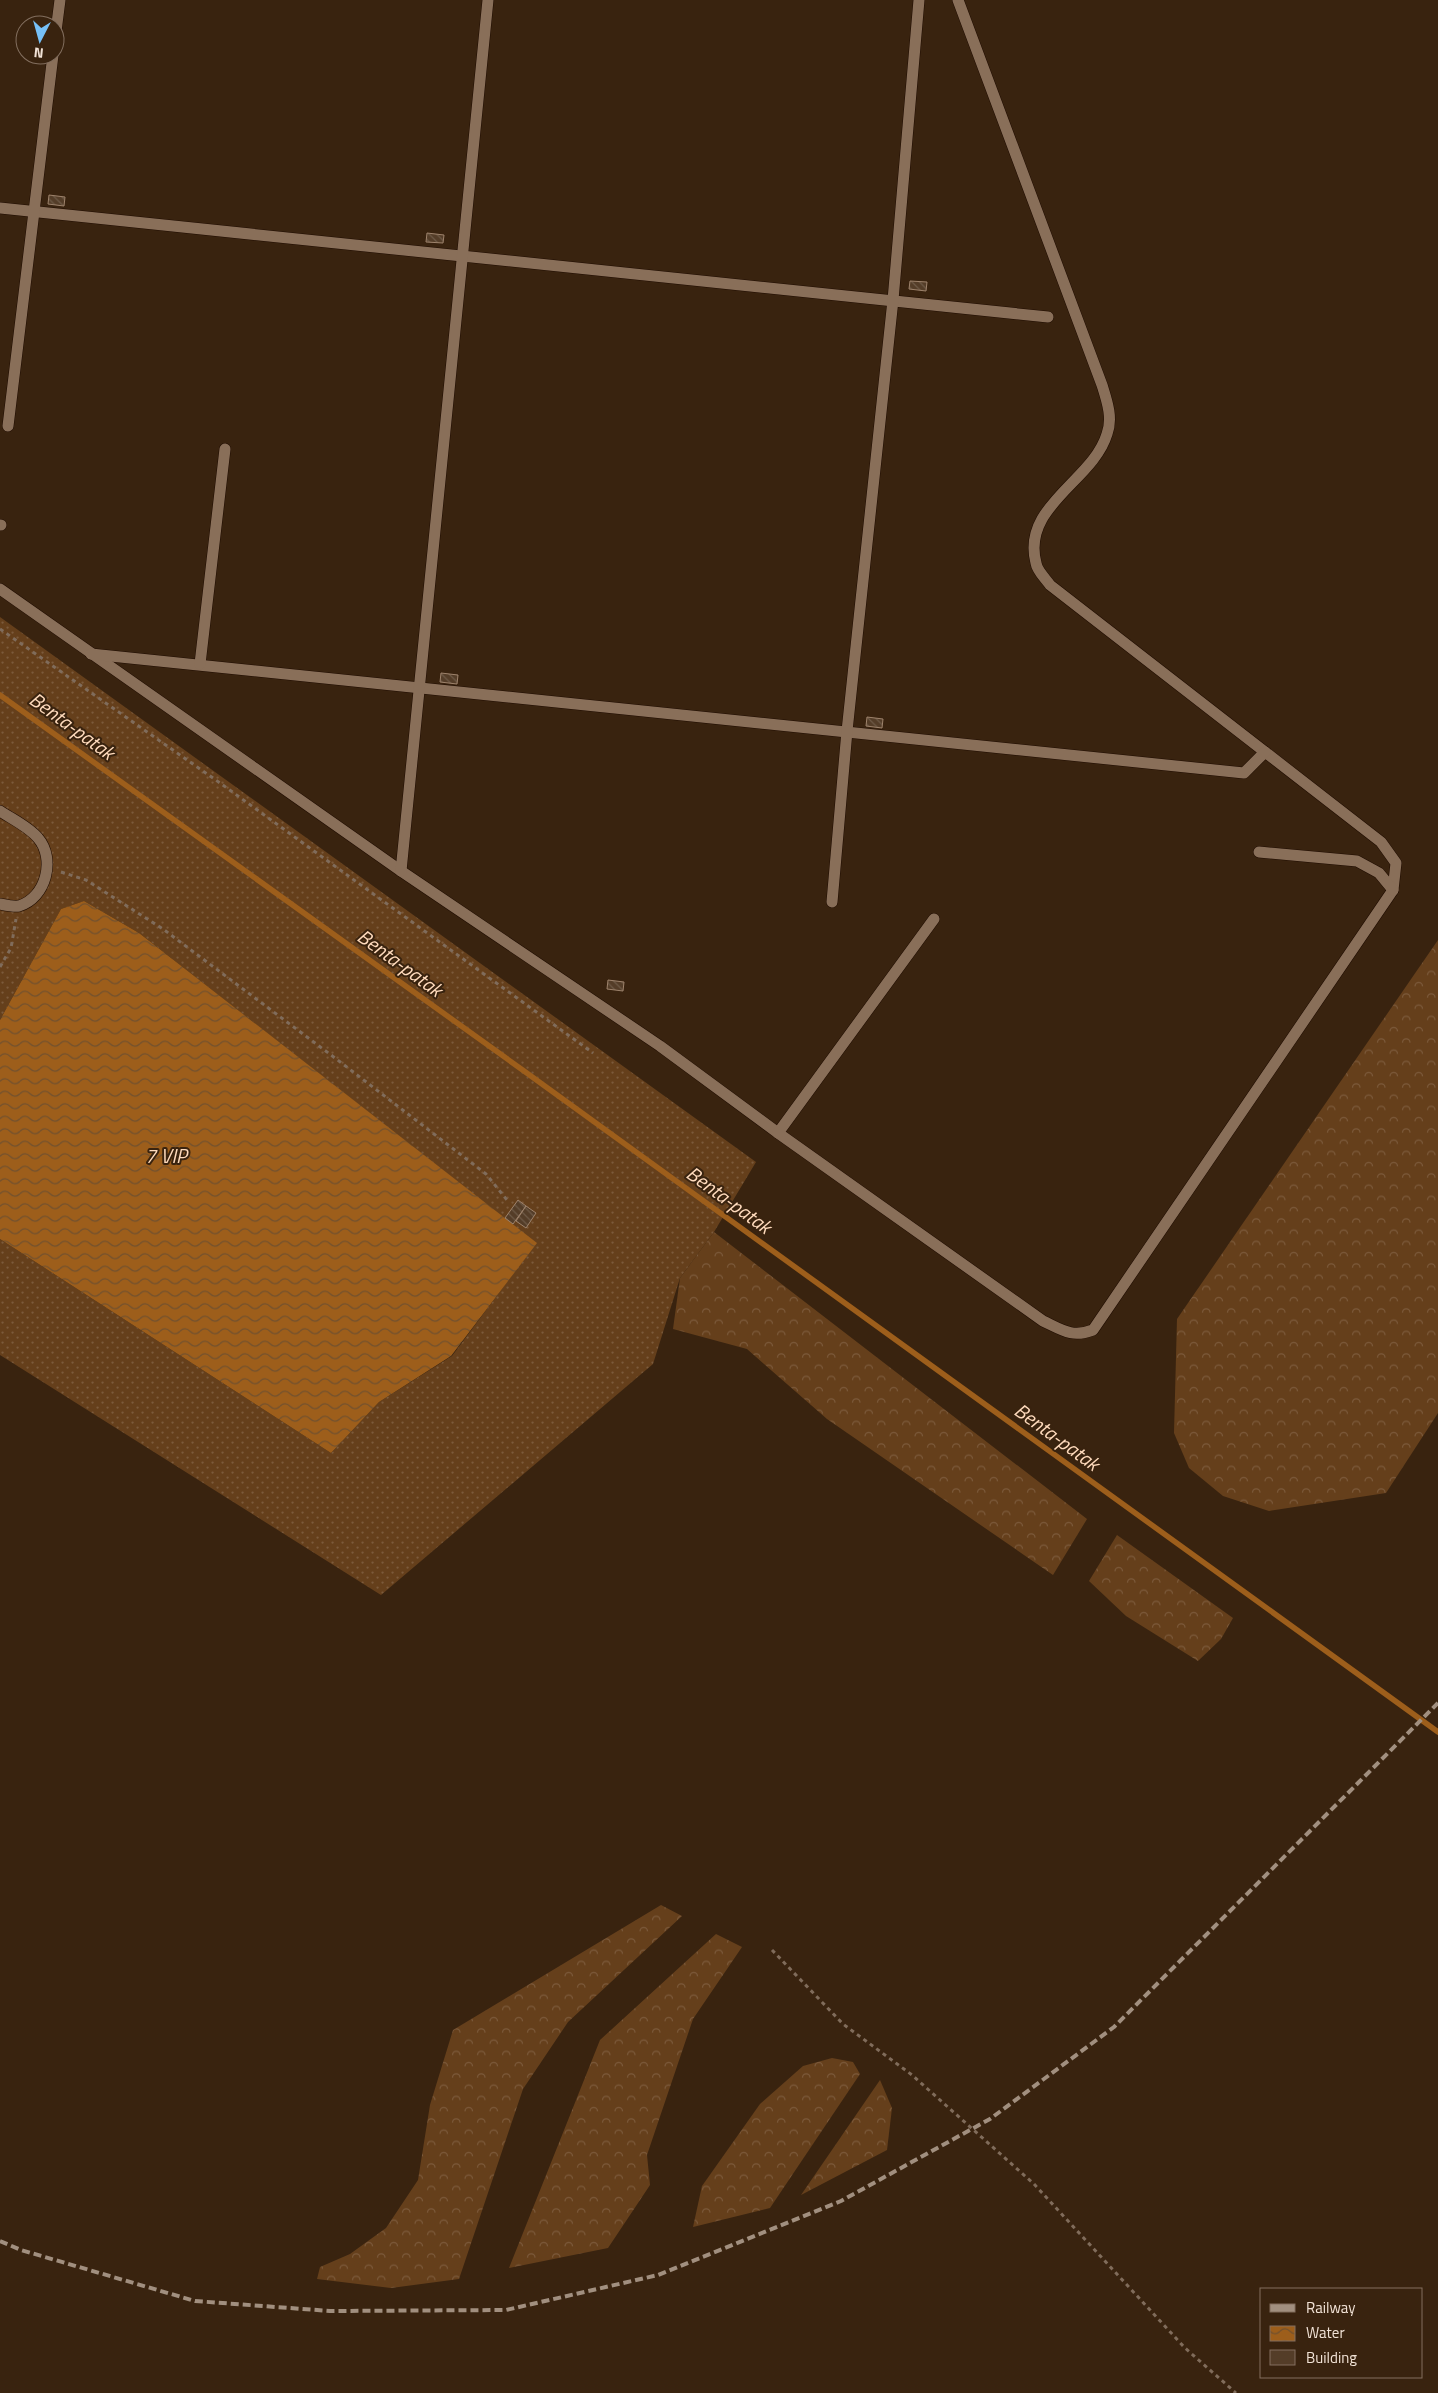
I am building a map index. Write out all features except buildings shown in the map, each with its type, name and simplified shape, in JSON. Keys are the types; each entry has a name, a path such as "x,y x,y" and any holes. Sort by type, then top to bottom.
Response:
{"lane":[{"path":"58,15 60,0"},
{"path":"401,871 461,255 488,0"},
{"path":"832,902 847,732 892,300 919,0"},
{"path":"0,589 401,871 644,1034 1043,1321 1064,1331 1080,1335 1093,1330 1393,890 1396,863 1381,842 1050,585 1036,565 1034,541 1042,518 1099,452 1108,434 1110,413 1102,385 958,0"},
{"path":"8,426 52,65"},
{"path":"0,208 1048,317"},
{"path":"200,664 224,449"},
{"path":"90,654 1244,773 1265,752"},
{"path":"0,811 38,838 47,855 46,878 36,895 19,906 0,904"},
{"path":"1259,852 1357,860 1379,873 1393,890"},
{"path":"778,1132 934,919"}],"path":[{"path":"0,629 220,783 593,1053"},
{"path":"47,866 86,880 163,929 336,1058 486,1174 507,1200"},
{"path":"0,967 11,948 19,906"},
{"path":"772,1950 843,2024 912,2075 1034,2184 1185,2348 1236,2393"}],"green space":[{"path":"0,617 756,1162 714,1232 680,1278 653,1364 381,1595 0,1355 0,1239 331,1453 379,1402 452,1356 536,1243 139,933 84,901 61,909 0,1020"},
{"path":"1438,940 1438,1413 1386,1493 1269,1511 1223,1496 1189,1468 1174,1433 1177,1319"},
{"path":"714,1232 1087,1519 1053,1575 827,1419 747,1349 673,1329 680,1278"},
{"path":"1117,1535 1233,1618 1221,1639 1198,1661 1126,1616 1089,1581"},
{"path":"661,1905 682,1916 568,2022 523,2089 459,2279 391,2288 317,2279 320,2267 350,2254 386,2228 418,2180 430,2105 453,2030"},
{"path":"716,1934 742,1947 693,2019 647,2155 650,2185 608,2248 509,2268 600,2040"},
{"path":"832,2058 853,2062 860,2074 770,2208 693,2227 702,2186 760,2104 803,2066"},
{"path":"880,2080 892,2108 887,2150 801,2195"}],"water":[{"name":"7 VIP","path":"84,901 139,933 537,1243 451,1356 379,1402 331,1453 0,1239 0,1020 61,909"}],"waterway":[{"name":"Benta-patak","path":"0,695 524,1071 1438,1732"}],"railway":[{"path":"0,2241 21,2250 195,2301 330,2311 506,2310 658,2275 841,2201 990,2119 1114,2027 1438,1703"}]}
